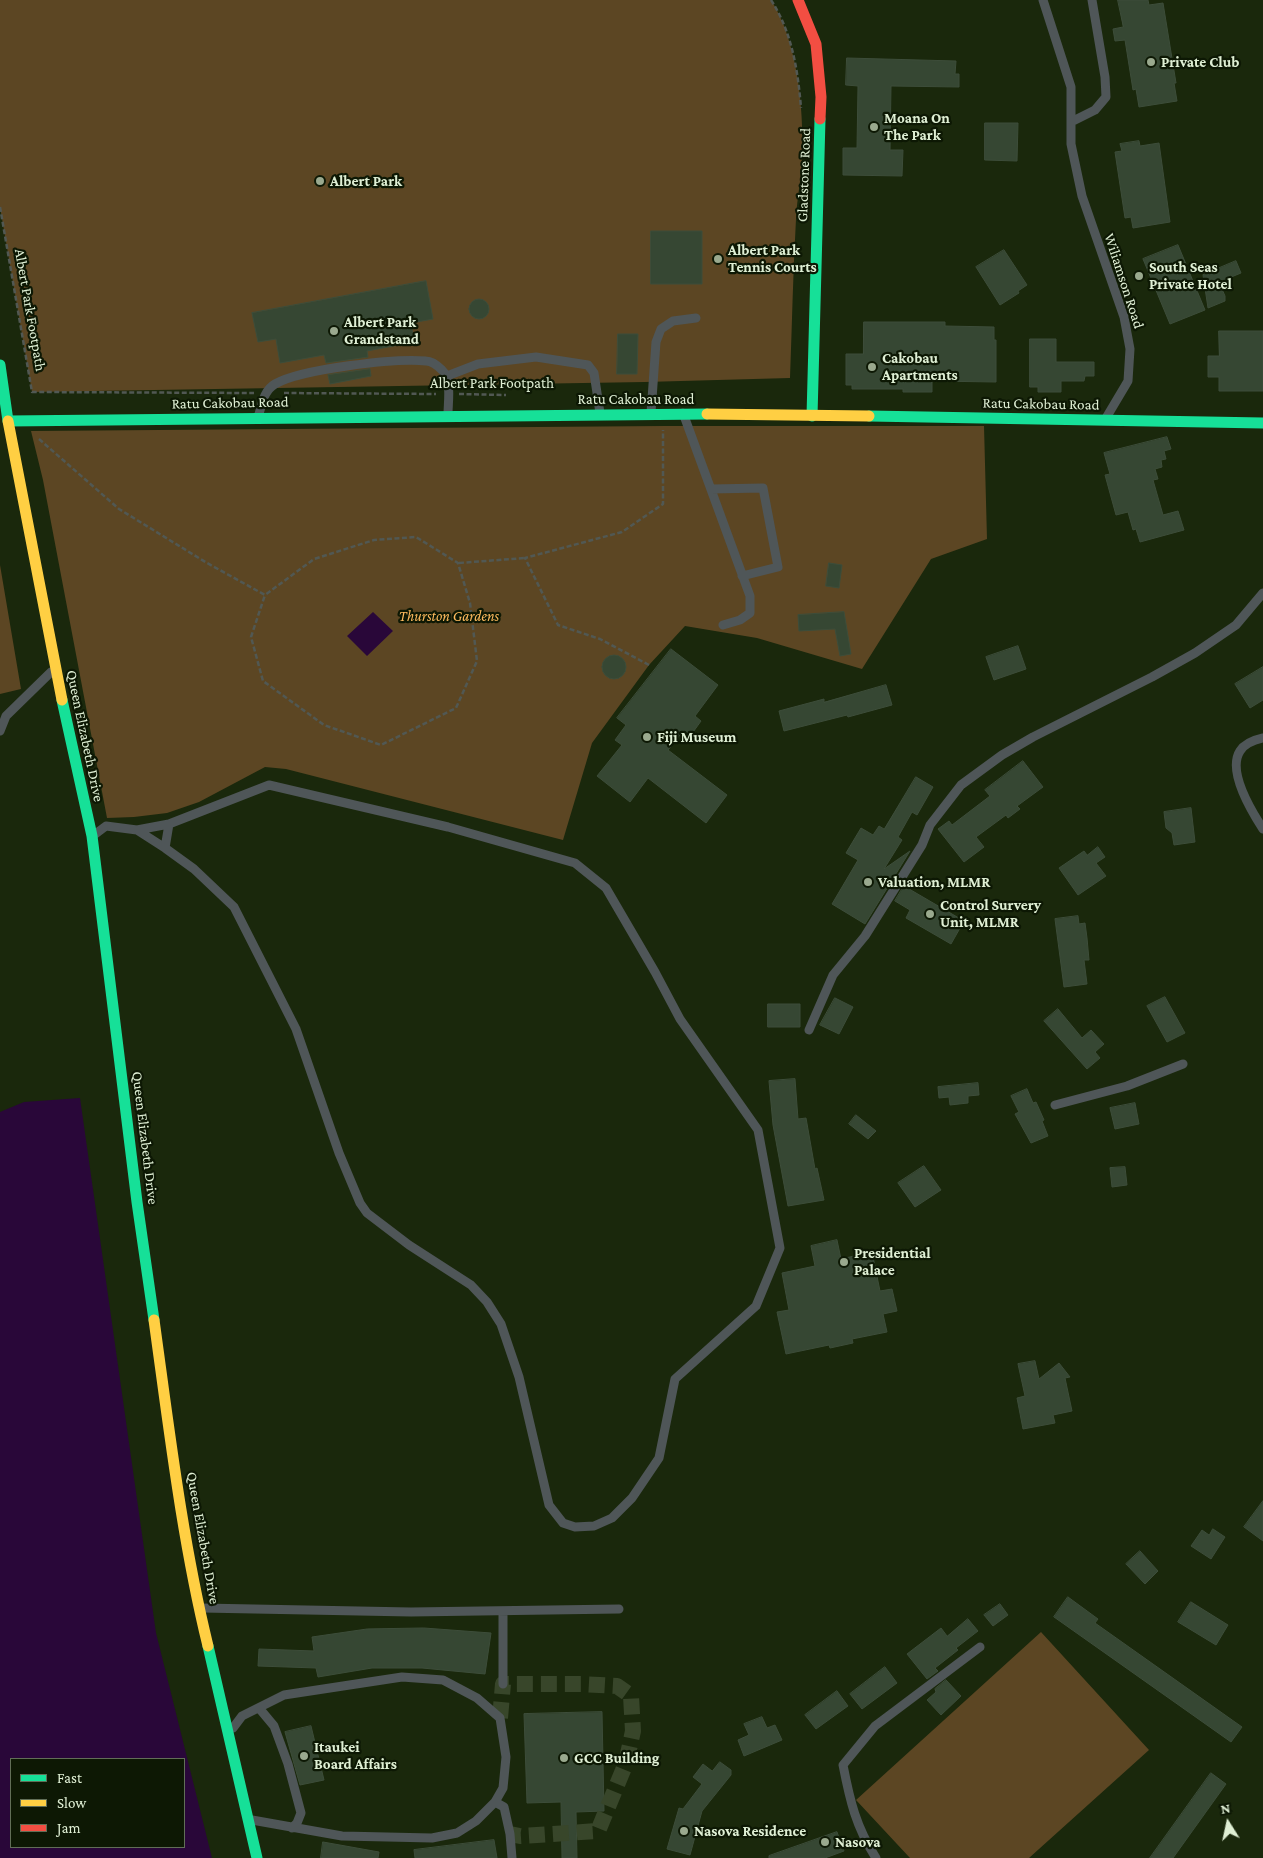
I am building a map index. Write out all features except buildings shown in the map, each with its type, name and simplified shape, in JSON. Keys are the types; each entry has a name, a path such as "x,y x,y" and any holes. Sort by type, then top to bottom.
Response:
{"main road":[{"name":"Gladstone Road","path":"798,0 816,44 821,97 812,416"},
{"name":"Queen Elizabeth Drive","path":"0,365 8,421 55,669 92,836 170,1436 199,1608 257,1858"},
{"name":"Ratu Cakobau Road","path":"8,421 683,413 1263,423"}],"lane":[{"name":"Wiliamson Road","path":"1043,0 1071,87 1071,144 1082,196 1124,317 1130,349 1128,381 1104,420"},
{"path":"1072,122 1095,110 1106,97 1105,77 1092,0"},
{"path":"651,413 656,342 661,329 673,321 696,318"},
{"path":"447,376 478,364 536,357 588,365 594,373 600,413"},
{"path":"258,418 266,393 274,385 289,378 314,372 391,360 428,361 442,370 447,376 448,415"},
{"path":"683,413 750,596 750,614 740,620 723,625"},
{"path":"711,489 763,488 778,567 742,576"},
{"path":"809,1030 833,975 865,936 922,845 930,825 961,785 1002,755 1033,737 1152,677 1195,652 1236,625 1263,593"},
{"path":"0,731 6,716 55,669"},
{"path":"1263,738 1251,741 1240,751 1236,764 1239,782 1253,813 1263,828"},
{"path":"92,836 106,826 137,830 168,824 269,786 448,827 575,863 606,888 680,1019 758,1130 780,1248 756,1306 675,1379 660,1458 632,1498 612,1518 594,1526 575,1527 563,1523 548,1505 519,1377 500,1324 487,1302 472,1285 409,1245 367,1213 360,1203 339,1153 296,1029 234,907 194,869 137,830"},
{"path":"165,848 168,824"},
{"path":"1055,1105 1127,1086 1183,1064"},
{"path":"199,1608 411,1612 618,1609"},
{"path":"503,1611 503,1684"},
{"path":"876,1858 865,1840 851,1806 843,1765 875,1726 980,1647"},
{"path":"229,1732 242,1716 284,1695 402,1677 443,1680 477,1698 500,1718 506,1756 503,1788 495,1802 476,1821 457,1833 432,1838 342,1836 247,1819"},
{"path":"259,1708 274,1726 288,1764 301,1813 297,1823 292,1828"},
{"path":"495,1802 504,1807 510,1834 512,1858"}],"path":[{"path":"771,0 788,36 794,60 801,116"},
{"name":"Albert Park Footpath","path":"0,207 32,392 514,395"},
{"path":"458,563 470,603 478,660 456,708 380,745 324,725 263,681 251,637 265,595 314,559 374,540 416,537 458,563 525,558 622,532 663,504 663,413"},
{"path":"38,438 119,509 207,563 265,595"},
{"path":"525,558 558,625 600,639 648,666"}],"green space":[{"name":"Albert Park","path":"0,0 771,0 780,16 793,54 802,116 802,162 796,219 790,378 32,392 0,207"},
{"name":"Thurston Gardens","path":"663,426 984,426 987,539 931,559 862,669 757,638 685,626 649,665 592,743 563,840 286,769 265,767 199,802 167,813 107,818 43,480 31,431"},
{"path":"0,565 21,689 0,694"},
{"path":"1041,1632 1149,1750 1029,1858 910,1858 856,1800"}],"shaded area":[{"path":"373,612 393,631 367,656 347,636"},
{"path":"80,1098 156,1633 212,1858 0,1858 0,1112 24,1102"}],"tunnel":[{"path":"500,1718 503,1684 617,1686 631,1696 633,1731 626,1763 598,1831 520,1836 510,1834"}],"traffic: fast":[{"path":"812,416 820,119"},
{"path":"0,365 8,421"},
{"path":"8,421 707,414"},
{"path":"869,416 1263,423"},
{"path":"62,700 92,836 137,1202 154,1320"},
{"path":"208,1646 257,1858"}],"traffic: slow":[{"path":"707,414 869,416"},
{"path":"8,421 62,700"},
{"path":"154,1320 183,1525 208,1646"}],"traffic: jam":[{"path":"798,0 816,44 821,97 820,119"}],"place":[{"name":"Private Club","path":"1151,62"},
{"name":"Moana On The Park","path":"874,127"},
{"name":"Albert Park","path":"320,181"},
{"name":"Albert Park Tennis Courts","path":"718,259"},
{"name":"South Seas Private Hotel","path":"1139,276"},
{"name":"Albert Park Grandstand","path":"334,331"},
{"name":"Cakobau Apartments","path":"872,367"},
{"name":"Fiji Museum","path":"647,737"},
{"name":"Valuation, MLMR","path":"868,882"},
{"name":"Control Survery Unit, MLMR","path":"930,914"},
{"name":"Presidential Palace","path":"844,1262"},
{"name":"Itaukei Board Affairs","path":"304,1756"},
{"name":"GCC Building","path":"564,1758"},
{"name":"Nasova Residence","path":"684,1831"},
{"name":"Nasova","path":"825,1842"}]}
